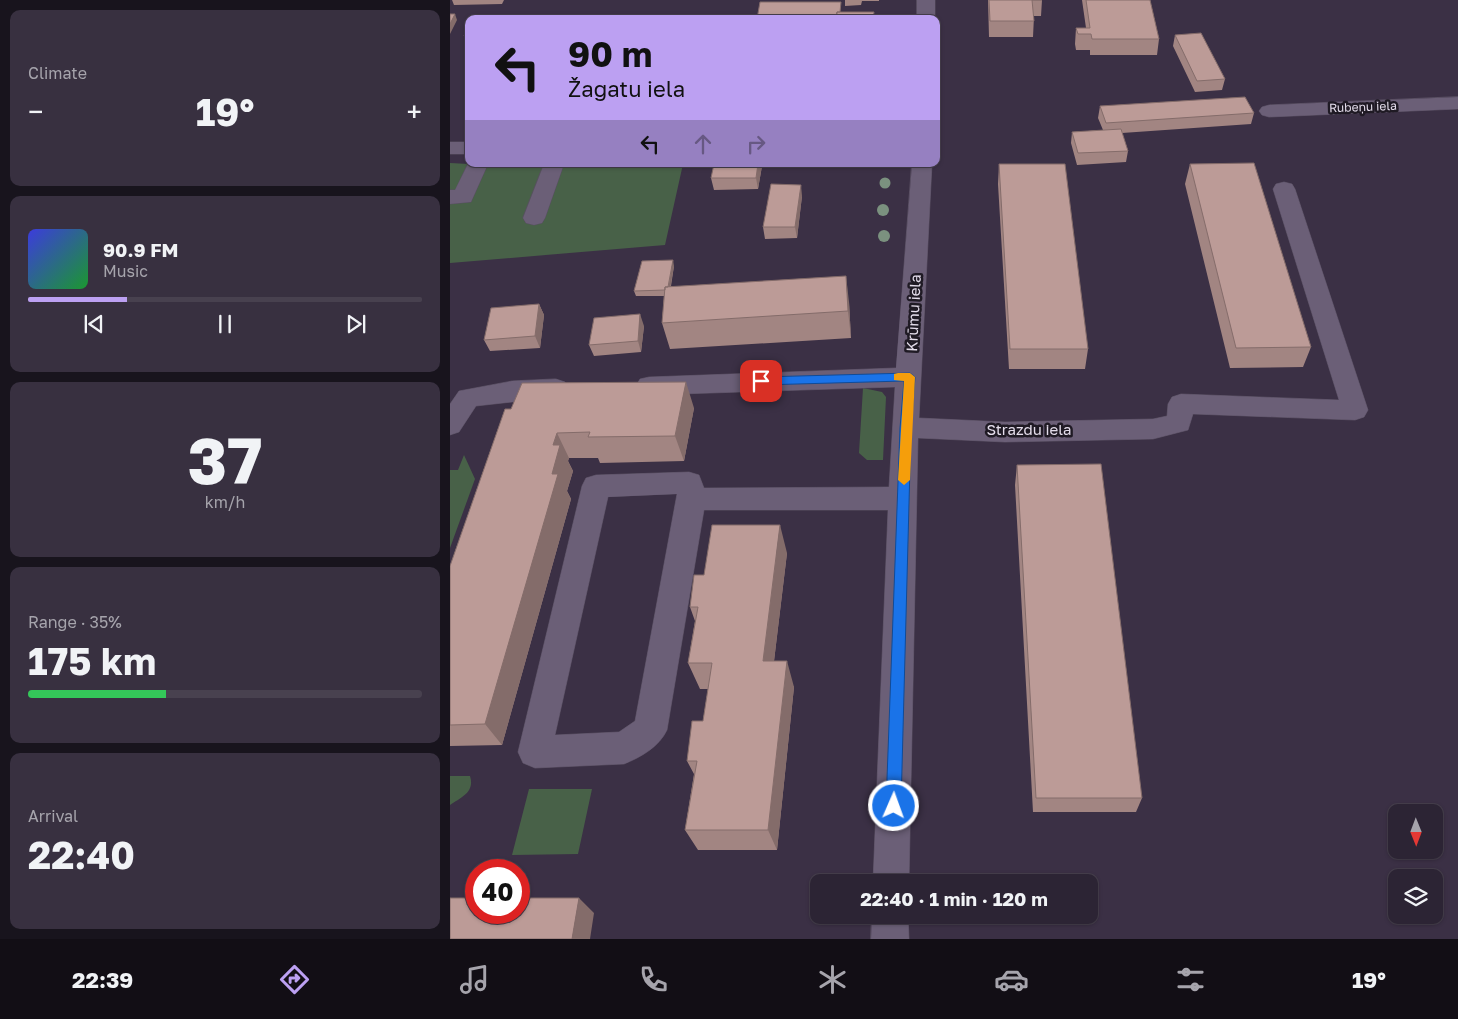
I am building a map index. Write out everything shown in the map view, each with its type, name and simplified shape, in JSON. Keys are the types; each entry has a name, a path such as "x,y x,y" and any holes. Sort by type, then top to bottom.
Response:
{"street":[{"path":"926,0 926,15"},
{"name":"Rubeņu iela","path":"1268,111 1458,103"},
{"path":"450,148 465,148"},
{"path":"450,197 463,197 477,167"},
{"path":"534,218 553,167"},
{"name":"Krūmu iela","path":"891,874 905,428 910,377 922,167"},
{"name":"Strazdu iela","path":"905,428 952,428 1005,432 1153,429 1180,423 1181,404 1355,410 1284,189"},
{"path":"620,387 910,377"},
{"path":"450,425 468,398 512,391 581,388"},
{"path":"689,483 692,499 650,730 624,748 535,752 596,486 689,483"},
{"path":"692,499 846,497 903,499"},
{"path":"890,924 890,939"}],"green space":[{"path":"450,163 465,164 465,167 682,167 665,245 450,263"},
{"path":"863,388 882,392 886,397 883,460 867,460 859,453"},
{"path":"464,455 475,479 450,548 450,470 458,470"},
{"path":"450,776 470,776 471,786 463,797 450,805"},
{"path":"529,789 592,789 578,854 512,855"}],"building":[{"path":"989,0 1032,0 1034,21 990,21"},
{"path":"1086,0 1150,0 1159,39 1092,39 1091,34 1078,34 1076,28 1090,28"},
{"path":"760,2 841,2 840,12 837,12 837,15 758,15"},
{"path":"837,12 874,12 874,15 837,15"},
{"path":"450,14 455,14 450,24"},
{"path":"1201,33 1225,79 1197,81 1175,35"},
{"path":"1245,97 1254,113 1106,123 1100,106"},
{"path":"1121,129 1128,151 1078,153 1072,132"},
{"path":"1254,163 1311,347 1236,348 1190,164"},
{"path":"999,164 1065,164 1088,349 1010,349"},
{"path":"713,167 758,167 756,178 711,178"},
{"path":"771,184 801,185 795,227 763,227"},
{"path":"673,260 668,287 665,287 665,290 634,291 642,261"},
{"path":"846,276 848,311 662,323 665,287"},
{"path":"539,304 535,336 484,340 491,308"},
{"path":"640,314 638,341 589,345 594,318"},
{"path":"686,382 675,436 588,437 590,432 557,433 553,445 560,445 552,474 558,474 485,724 450,725 450,566 505,409 511,409 522,383"},
{"path":"1101,464 1142,798 1036,798 1017,465"},
{"path":"712,525 780,525 763,661 787,661 768,830 685,830 697,761 687,761 692,721 703,721 712,663 688,663 698,607 690,607 694,575 704,575"},
{"path":"450,898 465,898 465,924 530,924 530,898 579,898 572,939 450,939"}],"slow traffic":[{"path":"898,377 910,377 905,428 904,480"}],"route":[{"path":"761,381 910,377 905,428 894,806"}]}
